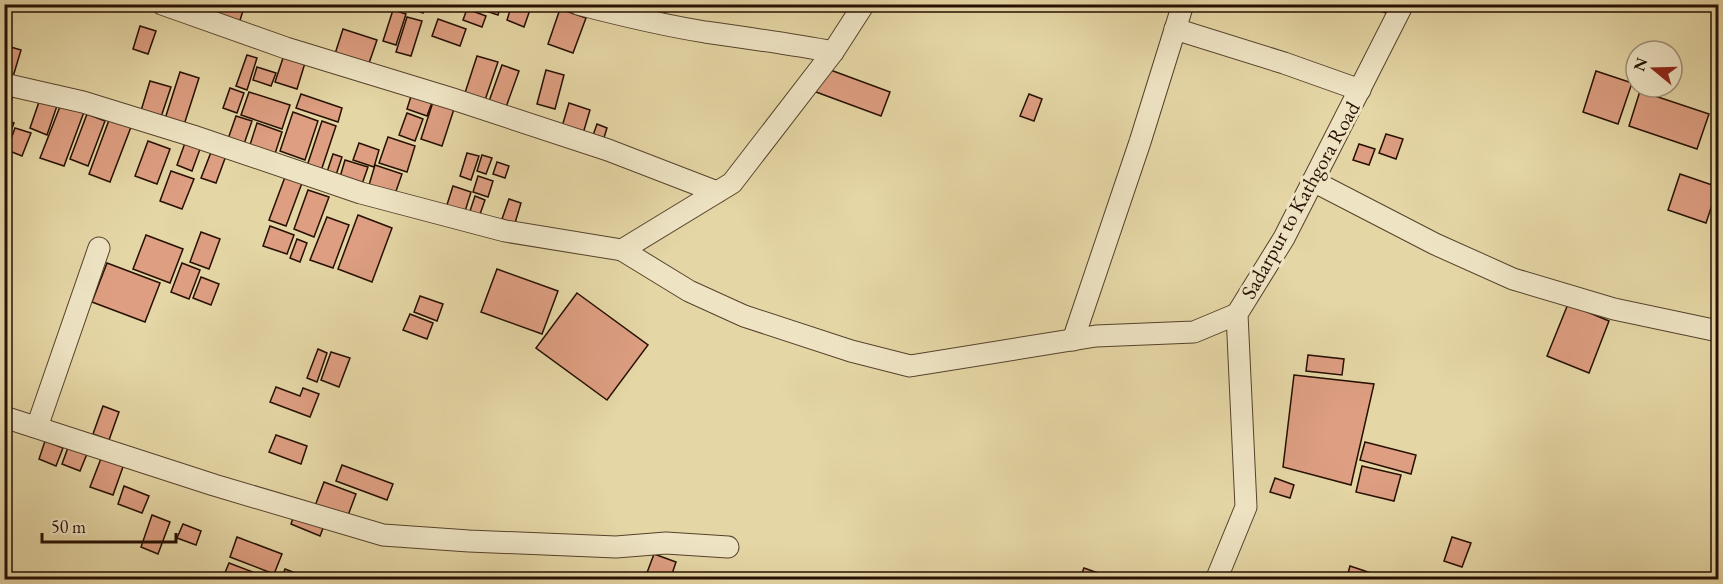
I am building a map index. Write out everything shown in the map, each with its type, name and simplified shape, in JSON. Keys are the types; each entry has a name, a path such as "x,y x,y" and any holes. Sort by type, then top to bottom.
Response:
{"street":[{"path":"162,4 286,48 453,99 608,150 717,192"},
{"path":"578,4 632,18 704,32 783,42 833,52"},
{"path":"622,250 732,183 833,52 864,4"},
{"path":"1073,340 1140,142 1183,4"},
{"name":"Sadarpur to Kathgora Road","path":"1216,579 1246,507 1238,314 1284,238 1403,4"},
{"path":"1176,29 1360,90"},
{"path":"4,84 83,102 372,196 505,231 622,250 689,291 744,316 851,351 910,366 1096,336 1194,332 1238,314"},
{"path":"1313,181 1435,244 1513,279 1614,309 1719,331"},
{"path":"37,427 99,248"},
{"path":"4,417 214,485 382,535 616,547 666,543 728,547"}],"building":[{"path":"222,4 245,4 238,27 217,20"},
{"path":"398,4 426,4 423,13"},
{"path":"482,4 501,4 498,15 480,9"},
{"path":"512,4 532,4 524,27 507,20"},
{"path":"652,4 668,4 663,20 649,16"},
{"path":"1367,4 1398,4 1395,16 1366,6"},
{"path":"467,9 486,16 482,27 463,20"},
{"path":"560,9 586,18 573,53 548,44"},
{"path":"393,10 406,14 396,45 383,41"},
{"path":"407,17 422,21 411,56 396,52"},
{"path":"438,19 466,29 460,46 432,36"},
{"path":"140,26 156,31 148,54 133,49"},
{"path":"343,29 377,40 367,69 334,57"},
{"path":"4,45 21,50 12,80 4,78"},
{"path":"247,55 257,58 247,90 236,86"},
{"path":"284,55 305,63 297,89 275,82"},
{"path":"477,56 498,62 484,103 464,96"},
{"path":"502,65 519,71 505,110 488,104"},
{"path":"257,67 276,73 271,86 253,80"},
{"path":"825,68 890,92 881,116 816,92"},
{"path":"546,70 564,75 555,109 537,104"},
{"path":"1596,71 1624,80 1624,99 1627,99 1618,124 1583,112"},
{"path":"180,72 199,78 183,128 164,122"},
{"path":"150,81 171,87 160,120 140,114"},
{"path":"230,88 244,93 237,113 223,108"},
{"path":"413,90 434,97 427,116 407,109"},
{"path":"4,91 14,94 4,119"},
{"path":"249,92 290,105 282,129 241,115"},
{"path":"301,94 342,108 338,122 296,108"},
{"path":"1029,94 1042,99 1034,121 1020,116"},
{"path":"41,96 58,103 47,135 30,128"},
{"path":"1637,99 1664,99 1709,114 1697,149 1629,126"},
{"path":"433,102 454,109 442,146 421,139"},
{"path":"569,103 590,110 582,137 561,130"},
{"path":"61,104 84,112 64,166 40,158"},
{"path":"293,112 318,121 305,160 280,151"},
{"path":"407,113 423,119 415,141 399,135"},
{"path":"87,114 105,121 88,166 70,159"},
{"path":"236,116 252,121 244,144 228,139"},
{"path":"7,120 14,123 5,147 4,127"},
{"path":"109,120 131,127 110,182 89,174"},
{"path":"322,121 336,126 321,171 307,166"},
{"path":"257,123 282,132 274,157 249,148"},
{"path":"597,124 607,128 602,144 591,141"},
{"path":"15,128 31,133 22,156 7,150"},
{"path":"1386,134 1403,139 1396,159 1379,153"},
{"path":"388,137 415,146 407,172 379,163"},
{"path":"148,141 170,149 157,184 135,176"},
{"path":"185,143 200,149 192,171 177,165"},
{"path":"359,143 379,150 374,167 353,160"},
{"path":"1359,144 1375,149 1369,165 1353,160"},
{"path":"213,147 227,153 216,183 201,178"},
{"path":"467,153 479,156 471,180 460,176"},
{"path":"333,154 342,157 335,178 326,175"},
{"path":"482,155 492,158 486,174 477,171"},
{"path":"345,160 368,167 362,184 340,177"},
{"path":"497,162 509,166 505,178 493,174"},
{"path":"375,165 402,174 395,194 369,185"},
{"path":"171,171 194,179 182,209 160,201"},
{"path":"1680,174 1718,187 1706,223 1668,210"},
{"path":"478,176 493,181 488,197 473,192"},
{"path":"285,177 302,183 286,226 269,220"},
{"path":"453,186 471,192 463,218 445,211"},
{"path":"308,190 329,197 314,237 294,229"},
{"path":"475,196 485,200 479,217 469,214"},
{"path":"509,199 521,203 515,223 502,219"},
{"path":"358,215 392,228 372,282 338,269"},
{"path":"327,217 349,225 333,268 310,260"},
{"path":"270,226 294,235 287,254 263,246"},
{"path":"201,232 220,239 209,269 190,262"},
{"path":"146,235 183,249 170,283 133,269"},
{"path":"297,239 307,243 300,262 290,258"},
{"path":"107,263 160,283 145,322 92,302"},
{"path":"182,263 200,270 189,299 171,292"},
{"path":"497,269 558,291 542,334 481,312"},
{"path":"201,277 219,284 211,305 193,298"},
{"path":"577,293 648,345 607,400 536,348"},
{"path":"420,296 443,304 437,321 414,312"},
{"path":"1568,304 1609,321 1589,373 1547,356"},
{"path":"410,314 433,323 427,339 403,330"},
{"path":"318,349 327,353 317,382 307,378"},
{"path":"331,352 350,358 339,387 321,380"},
{"path":"1308,355 1344,359 1342,375 1306,371"},
{"path":"1294,375 1374,384 1351,485 1283,467"},
{"path":"276,387 300,396 303,388 319,394 310,417 270,402"},
{"path":"103,406 119,412 109,440 93,434"},
{"path":"276,435 307,446 301,464 269,452"},
{"path":"45,441 63,448 56,466 39,459"},
{"path":"70,442 89,449 80,471 62,464"},
{"path":"1365,442 1416,455 1411,474 1360,460"},
{"path":"102,456 124,464 113,495 90,487"},
{"path":"342,465 393,484 387,500 336,481"},
{"path":"1362,466 1401,475 1394,501 1356,492"},
{"path":"1275,478 1294,485 1290,498 1270,492"},
{"path":"324,482 356,494 347,518 315,506"},
{"path":"124,486 149,496 142,513 118,504"},
{"path":"295,512 325,523 320,536 291,524"},
{"path":"152,515 170,522 158,554 141,547"},
{"path":"183,524 201,531 196,545 177,538"},
{"path":"237,537 282,554 274,574 230,557"},
{"path":"1452,537 1471,543 1462,567 1444,561"},
{"path":"654,554 676,562 670,580 645,578"},
{"path":"229,563 258,574 256,580 222,580"},
{"path":"1350,566 1383,577 1382,580 1346,580"},
{"path":"1084,568 1098,573 1095,580 1079,580"},
{"path":"285,569 306,577 305,580 281,580"}]}
